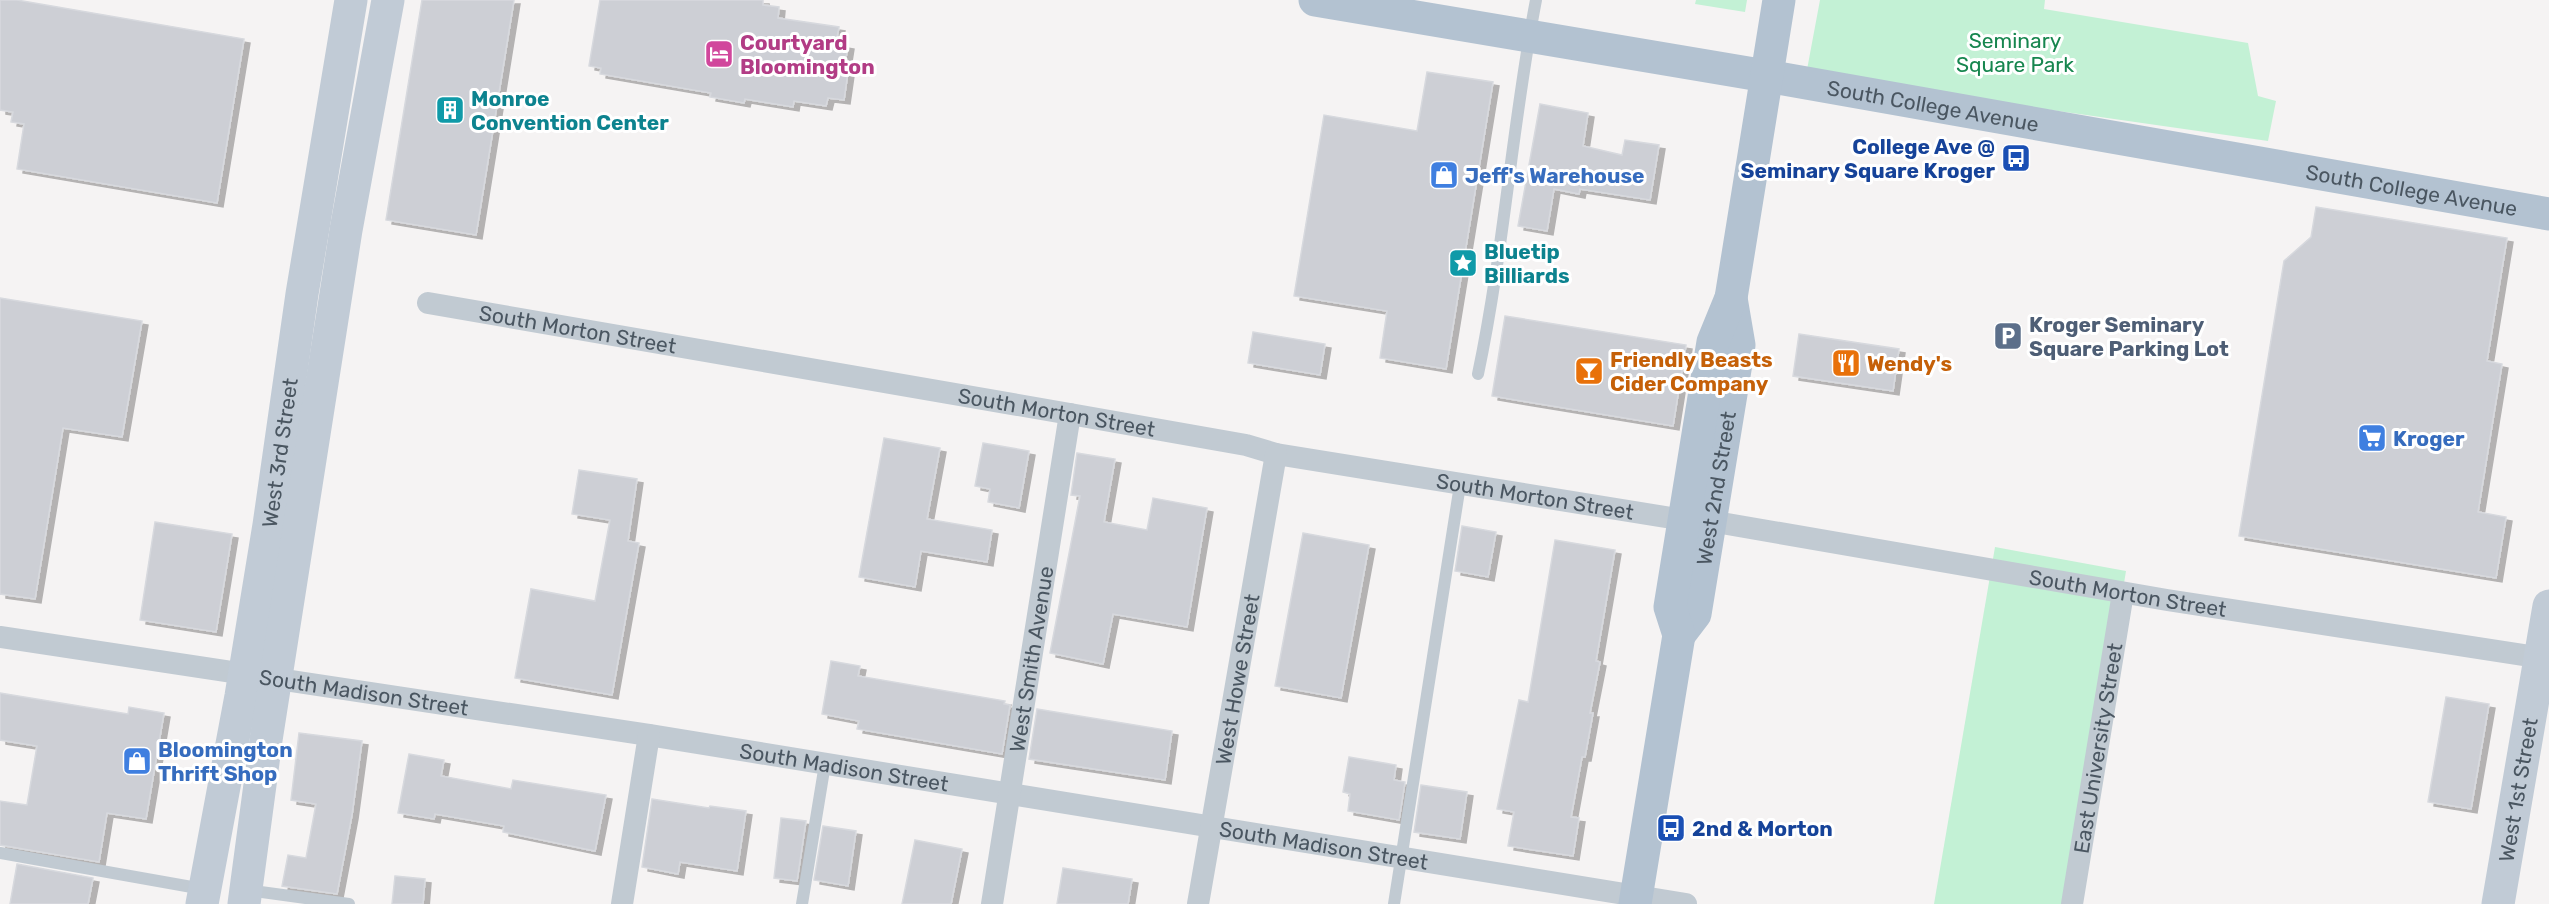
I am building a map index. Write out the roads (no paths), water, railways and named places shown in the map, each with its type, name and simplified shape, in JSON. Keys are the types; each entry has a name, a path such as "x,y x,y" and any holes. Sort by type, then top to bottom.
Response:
{"main road":[{"name":"South College Avenue","path":"1315,0 1766,76 2549,214"},
{"name":"West 2nd Street","path":"1635,900 1679,635 1695,614 1697,520 1710,444 1739,345 1731,298 1779,0"}],"street":[{"name":"West 3rd Street","path":"203,897 245,674 302,294 351,0"},
{"name":"West 3rd Street","path":"245,897 346,230 388,0"},
{"name":"South Morton Street","path":"428,303 1246,445 1276,454 1460,485 1697,520 2123,593 2545,658"},
{"name":"West Smith Avenue","path":"992,904 1070,414"},
{"name":"West Howe Street","path":"1198,904 1276,454"},
{"name":"East University Street","path":"2072,904 2123,593"},
{"name":"West 1st Street","path":"2498,904 2545,658 2549,606"},
{"name":"South Madison Street","path":"0,637 649,735 1008,795 1402,857 1635,900 1686,904"},
{"path":"622,904 649,735"}],"lane":[{"path":"1478,375 1536,0"},
{"path":"1394,904 1460,485"},
{"path":"802,904 825,764"},
{"path":"0,853 203,897"},
{"path":"245,897 349,904"}],"place":[{"name":"Courtyard Bloomington","path":"719,54"},
{"name":"Monroe Convention Center","path":"450,110"},
{"name":"College Ave @ Seminary Square Kroger","path":"2016,158"},
{"name":"Jeff's Warehouse","path":"1444,175"},
{"name":"Bluetip Billiards","path":"1463,263"},
{"name":"Kroger Seminary Square Parking Lot","path":"2008,336"},
{"name":"Wendy's","path":"1846,363"},
{"name":"Friendly Beasts Cider Company","path":"1589,371"},
{"name":"Kroger","path":"2372,438"},
{"name":"Bloomington Thrift Shop","path":"137,761"},
{"name":"2nd & Morton","path":"1671,828"}],"park label":[{"name":"Seminary Square Park","path":"2015,52"}]}
